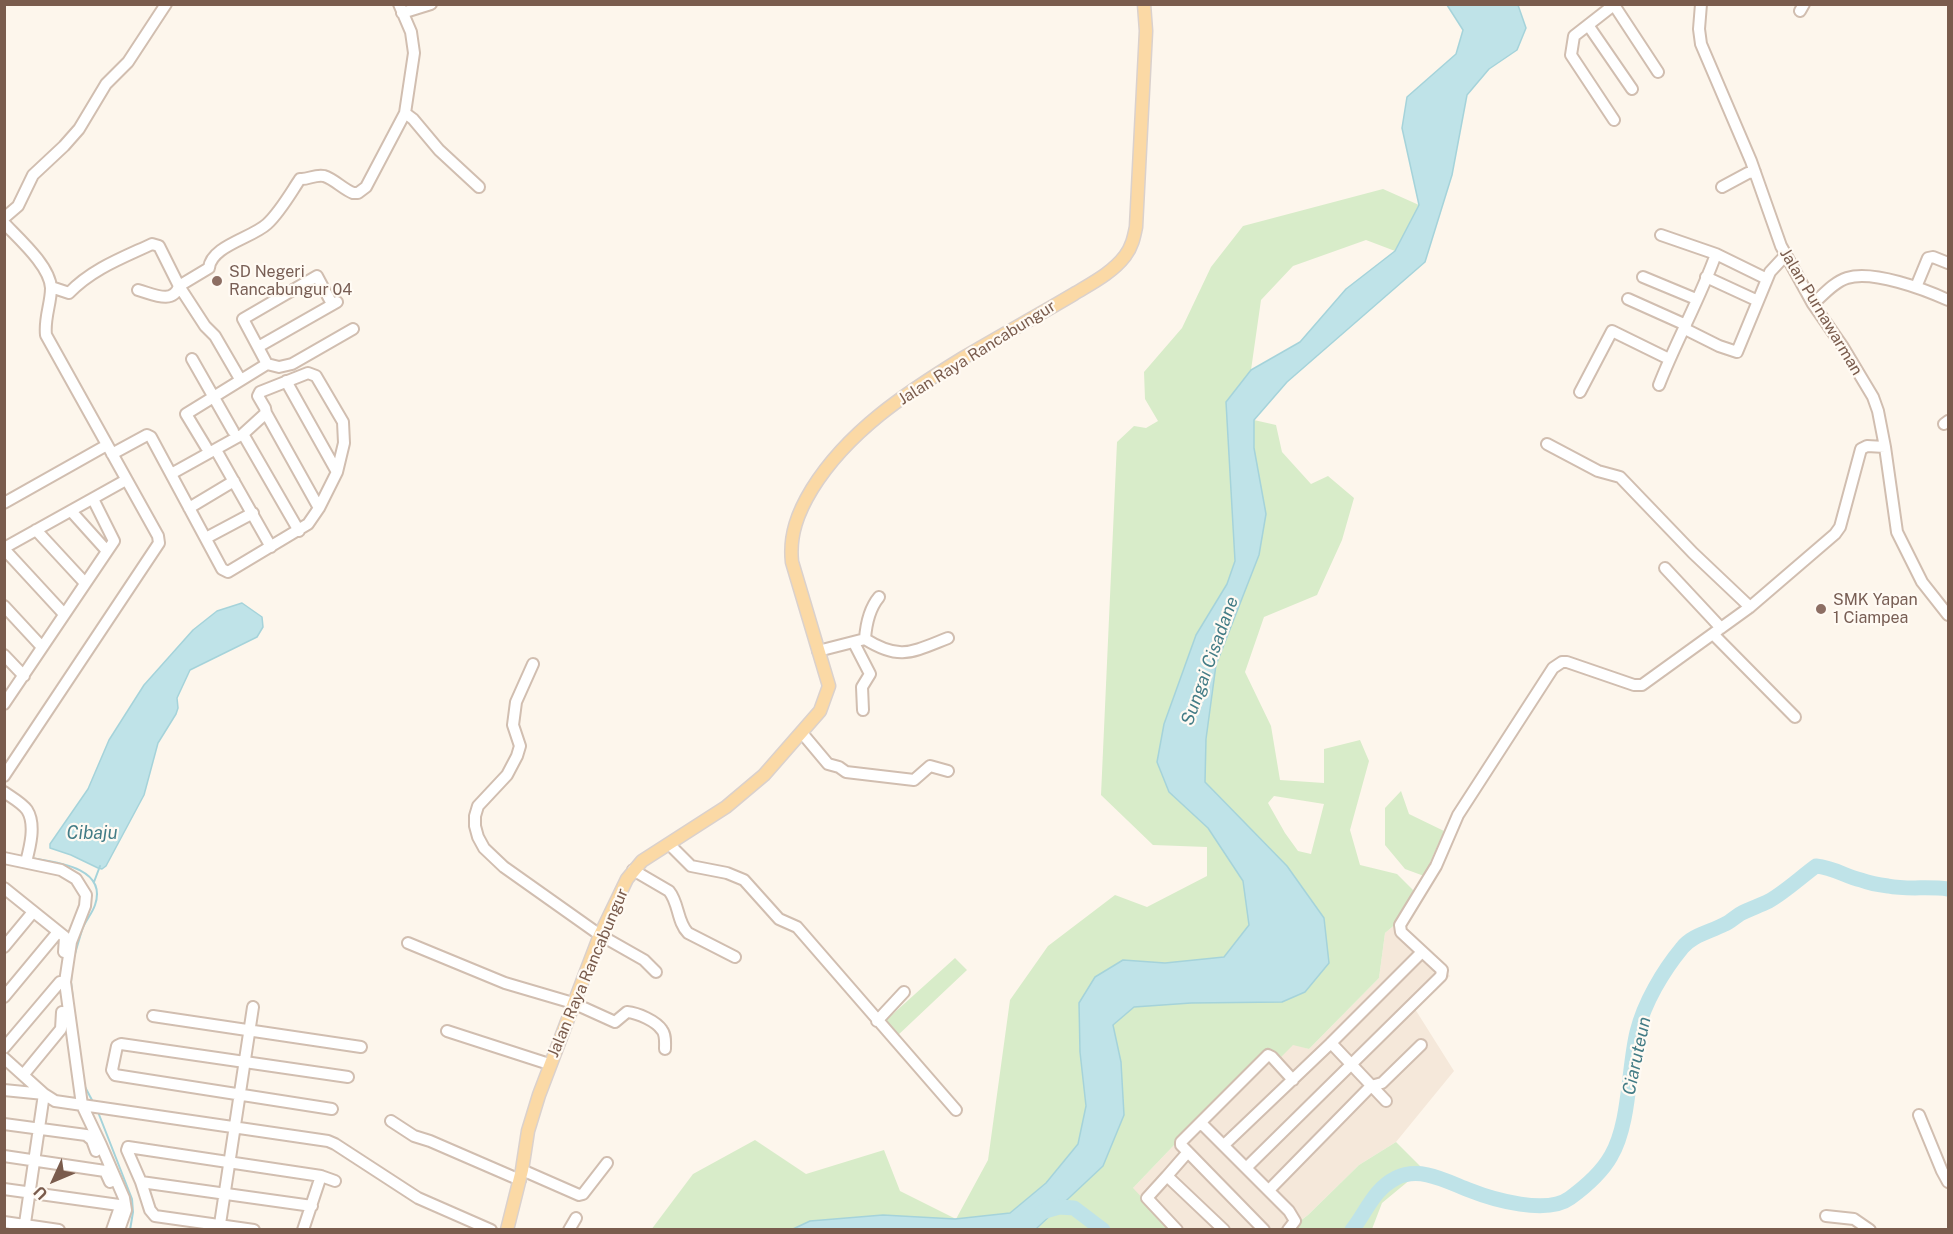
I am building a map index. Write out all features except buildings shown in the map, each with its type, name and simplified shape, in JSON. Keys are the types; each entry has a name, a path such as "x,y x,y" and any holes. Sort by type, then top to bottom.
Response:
{"main road":[{"name":"Jalan Raya Rancabungur","path":"507,1230 521,1175 528,1131 549,1064 600,935 627,879 642,861 726,807 746,791 764,775 820,711 829,686 791,552 793,532 799,515 825,469 852,439 891,406 962,359 1101,277 1118,264 1131,246 1136,226 1146,31 1144,4"}],"street":[{"path":"4,218 18,206 33,176 79,129 106,84 128,62 166,4"},
{"path":"138,290 164,298 170,297 177,292 179,286 209,268 210,261 220,251 267,224 300,179 307,180 316,176 324,176 347,191 358,193 366,187 405,113 414,53 411,32 401,9 431,4"},
{"name":"Jalan Purnawarman","path":"1701,4 1699,29 1701,44 1755,172 1774,228 1813,304 1843,347 1873,397 1885,447 1897,532 1922,582 1948,615"},
{"path":"1614,120 1571,55 1574,36 1614,5 1658,72"},
{"path":"1588,25 1632,88"},
{"path":"405,113 413,119 439,150 479,187"},
{"path":"1722,187 1748,173 1755,172"},
{"path":"4,223 40,262 47,274 51,287 45,324 46,335 158,536 159,543 4,776"},
{"path":"1661,235 1716,254 1767,279"},
{"path":"51,287 69,293 82,280 102,267 152,244 159,246 179,286 205,326 215,336 240,379"},
{"path":"1659,385 1716,254"},
{"path":"1916,287 1928,258 1933,257 1948,263"},
{"path":"1628,299 1726,349 1737,352 1767,279 1777,262 1783,258 1789,261"},
{"path":"258,347 335,303 317,276 243,319 267,364"},
{"path":"1813,304 1838,282 1857,276 1916,287 1948,300"},
{"path":"1643,277 1696,299"},
{"path":"1706,277 1758,301"},
{"path":"271,547 234,481 186,414 267,364 279,367 292,364 353,329"},
{"path":"1580,392 1612,331 1669,359"},
{"path":"192,359 213,397 238,432 299,531"},
{"path":"4,503 109,449 147,435 151,437 222,569 228,572 308,525 320,508 337,472 344,443 343,422 315,376 308,373 286,381 258,396 320,508"},
{"path":"286,381 337,472"},
{"path":"171,474 266,413"},
{"path":"1547,444 1598,471 1620,477 1693,553 1750,607"},
{"path":"1247,1167 1441,976 1442,970 1401,932 1400,925 1436,867 1458,814 1553,668 1562,662 1567,662 1642,686 1750,607 1834,534 1840,527 1861,449 1867,446 1885,447"},
{"path":"64,615 4,548 126,480"},
{"path":"189,508 234,481"},
{"path":"5,702 114,541 93,499"},
{"path":"71,511 107,551"},
{"path":"206,538 253,513"},
{"path":"36,530 85,583"},
{"path":"1665,568 1717,631 1795,717"},
{"path":"863,710 861,691 870,675 860,641 879,597"},
{"path":"4,606 42,647"},
{"path":"818,651 860,641 897,653 924,647 948,638"},
{"path":"4,655 24,676"},
{"path":"533,664 516,702 513,725 520,746 518,756 507,775 478,806 475,816 478,837 492,857 600,935 644,960 656,972"},
{"path":"802,733 828,764 846,772 914,780 930,766 948,771"},
{"path":"4,792 26,809 31,833 26,862"},
{"path":"669,844 691,866 727,873 744,880 779,919 797,927 956,1110"},
{"path":"4,858 69,873 76,879 86,895 85,906 71,942 65,982 85,1105 124,1198 126,1210 119,1230"},
{"path":"633,870 674,896 683,928 688,933 735,957"},
{"path":"6,892 65,937 60,982 63,1024 24,1074"},
{"path":"4,947 33,912"},
{"path":"4,997 58,932"},
{"path":"408,943 505,983 573,1003 615,1023 627,1012 639,1015 661,1028 665,1036 665,1049"},
{"path":"1224,1145 1422,952"},
{"path":"4,1048 60,982"},
{"path":"877,1021 904,992"},
{"path":"220,1224 253,1007"},
{"path":"153,1016 361,1047"},
{"path":"447,1031 549,1064"},
{"path":"1331,1043 1386,1101"},
{"path":"332,1109 115,1075 112,1070 117,1046 121,1044 348,1077"},
{"path":"1269,1191 1371,1086 1382,1083 1421,1045"},
{"path":"1264,1230 1181,1145 1181,1142 1268,1055 1293,1080"},
{"path":"4,1058 55,1101 328,1141 418,1198 491,1230"},
{"path":"4,1090 44,1094"},
{"path":"24,1227 44,1094"},
{"path":"1919,1115 1948,1182"},
{"path":"391,1121 414,1136 579,1195 583,1194 607,1163"},
{"path":"4,1124 86,1135 92,1140 119,1205 112,1230"},
{"path":"1199,1124 1204,1125 1247,1167 1294,1218 1294,1223 1288,1230"},
{"path":"254,1230 220,1224 192,1225 155,1216 150,1210 127,1150 128,1147 230,1161 321,1176 335,1181"},
{"path":"1177,1230 1148,1198 1188,1152"},
{"path":"4,1156 105,1171"},
{"path":"303,1230 321,1176"},
{"path":"1167,1176 1221,1229"},
{"path":"141,1182 312,1206"},
{"path":"4,1189 119,1205"},
{"path":"1826,1216 1854,1219 1870,1230"},
{"path":"569,1230 576,1218"},
{"path":"4,1221 24,1227 59,1230"}],"shaded area":[{"path":"1397,923 1450,976 1415,1009 1454,1071 1396,1142 1359,1165 1308,1215 1288,1229 1171,1229 1132,1189 1266,1049 1293,1044 1309,1049 1379,978 1385,933"}],"green space":[{"path":"1383,189 1419,205 1395,251 1366,240 1293,266 1261,300 1251,370 1226,402 1235,560 1227,584 1196,635 1164,724 1169,792 1208,828 1243,881 1249,925 1224,957 1165,963 1124,960 1079,1003 1080,1052 1086,1106 1078,1144 1046,1183 1010,1213 956,1219 988,1160 1010,1000 1048,946 1115,895 1147,907 1207,876 1207,847 1153,845 1101,795 1117,442 1134,426 1146,428 1158,421 1145,399 1144,372 1182,328 1211,267 1243,226"},
{"path":"1254,420 1276,425 1282,452 1311,484 1328,476 1354,498 1342,540 1317,595 1264,617 1245,672 1271,726 1280,780 1324,783 1324,749 1360,740 1369,761 1350,830 1360,865 1397,874 1416,893 1409,913 1385,933 1379,978 1309,1049 1293,1045 1279,1059 1266,1049 1133,1188 1171,1229 1036,1230 1103,1166 1124,1115 1121,1062 1113,1025 1134,1007 1191,1003 1329,963 1324,918 1287,866 1205,782 1206,739 1216,665 1259,555 1266,514 1254,448","holes":["1274,796 1324,804 1311,854 1298,851 1268,803"]},
{"path":"1401,791 1409,814 1444,831 1424,876 1405,869 1385,845 1385,808"},
{"path":"955,958 967,970 896,1037 884,1022"},
{"path":"755,1140 806,1174 884,1150 900,1191 956,1219 883,1215 810,1221 793,1230 651,1230 693,1174"},
{"path":"1396,1142 1423,1169 1382,1203 1372,1229 1288,1230 1308,1215 1359,1165"}],"water":[{"name":"Sungai Cisadane","path":"1447,5 1518,5 1526,28 1517,50 1489,69 1467,95 1452,175 1425,262 1287,382 1254,420 1254,448 1266,514 1259,555 1216,665 1206,739 1205,782 1287,866 1324,918 1329,963 1305,992 1282,1002 1191,1003 1134,1007 1113,1025 1121,1062 1124,1115 1103,1166 1036,1229 793,1229 810,1221 883,1215 955,1219 1010,1213 1046,1183 1078,1144 1086,1106 1080,1052 1079,1003 1095,977 1123,960 1165,963 1224,957 1249,925 1243,881 1208,828 1169,792 1157,762 1164,724 1196,635 1227,584 1235,561 1226,402 1251,370 1300,342 1346,289 1395,251 1419,205 1402,128 1407,97 1456,54 1463,30"},
{"name":"Cibaju","path":"242,603 262,617 263,627 257,637 190,670 177,698 176,714 158,743 144,795 106,866 102,869 98,868 50,848 50,844 88,789 109,740 144,685 193,630 217,611"}],"waterway":[{"path":"31,858 77,869 87,874 94,882 97,892 95,905 82,930 73,961"},
{"path":"94,882 100,866"},
{"name":"Ciaruteun","path":"1352,1230 1382,1189 1396,1178 1405,1175 1433,1176 1480,1194 1535,1206 1560,1203 1576,1194 1603,1168 1617,1143 1622,1128 1640,1021 1661,977 1675,957 1691,940 1769,901 1816,866 1878,884 1903,888 1948,889"},
{"path":"72,969 73,999"},
{"path":"84,1085 93,1102"},
{"path":"98,1112 132,1199 133,1212 130,1230"},
{"name":"Ciaruteun","path":"1042,1212 1059,1207 1074,1208 1103,1230"}],"place":[{"name":"SD Negeri Rancabungur 04","path":"217,281"},
{"name":"SMK Yapan 1 Ciampea","path":"1821,609"}]}
